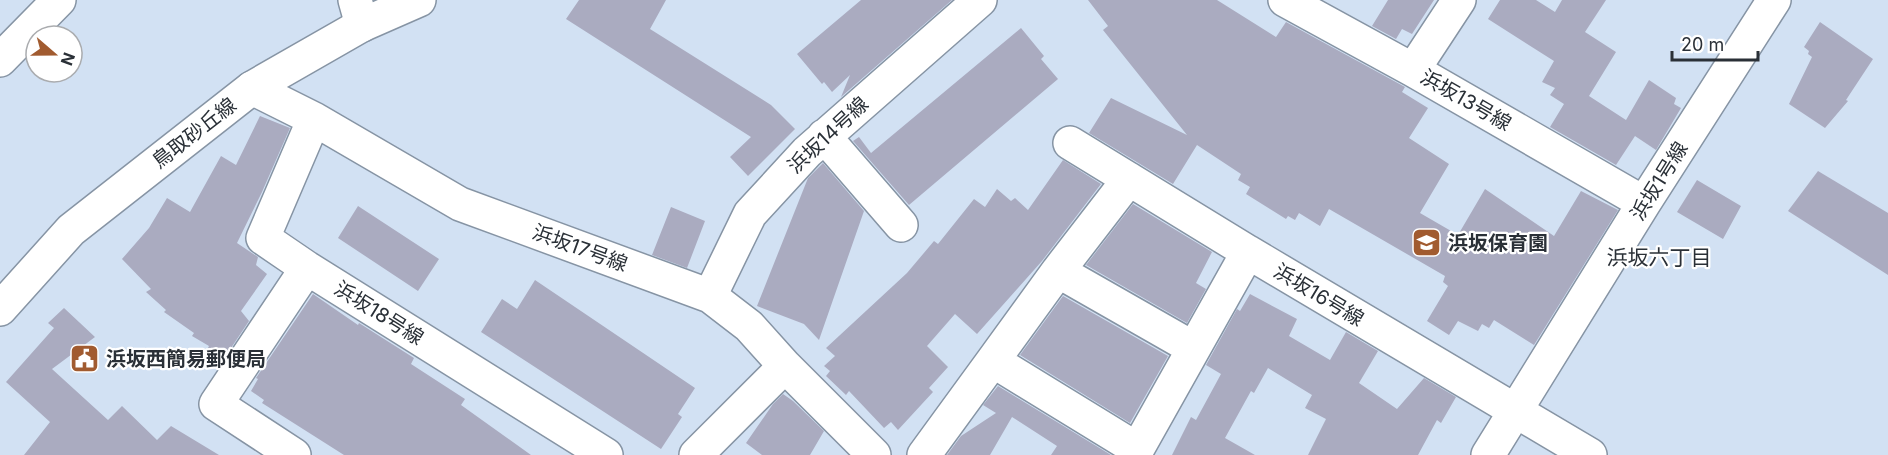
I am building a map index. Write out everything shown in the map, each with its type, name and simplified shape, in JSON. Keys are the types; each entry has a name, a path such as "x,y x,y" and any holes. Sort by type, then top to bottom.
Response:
{"street":[{"path":"0,60 59,0"},
{"name":"鳥取砂丘線","path":"0,309 71,230 252,88 358,12 419,0"},
{"name":"浜坂13号線","path":"1286,0 1644,203"},
{"path":"1413,70 1459,0"},
{"name":"浜坂1号線","path":"1488,455 1644,203 1774,0"},
{"name":"浜坂14号線","path":"710,296 750,214 824,136 978,1"},
{"name":"浜坂17号線","path":"252,88 314,119 460,204 710,296 749,326 785,366 874,455"},
{"name":"浜坂18号線","path":"314,119 262,238 606,455"},
{"path":"824,136 901,225"},
{"name":"浜坂16号線","path":"1070,143 1248,252 1590,455"},
{"path":"924,455 1058,271 1129,179"},
{"path":"997,355 1003,367 1135,452 1248,252"},
{"path":"294,455 216,404 307,268"},
{"path":"1058,271 1192,348"},
{"path":"696,455 785,366"}],"building":[{"path":"579,0 666,0 650,29 771,105 795,129 748,176 730,157 751,137 566,19"},
{"path":"861,0 952,0 841,97 850,75 832,92 824,82 822,84 797,54"},
{"path":"1088,0 1217,0 1276,37 1286,22 1405,87 1402,92 1428,108 1409,138 1449,164 1420,213 1458,235 1485,189 1554,236 1581,191 1618,210 1534,345 1494,320 1489,328 1482,324 1478,331 1458,321 1449,335 1427,321 1448,286 1443,282 1445,276 1329,209 1320,226 1299,213 1295,220 1288,216 1286,219 1246,194 1250,187 1238,180 1241,174 1197,145 1173,184 1089,133 1111,98 1187,135 1103,30 1108,26"},
{"path":"1388,0 1434,0 1412,34 1402,29 1396,39 1372,26"},
{"path":"1500,0 1536,0 1555,12 1562,0 1606,0 1585,32 1616,52 1589,96 1626,120 1649,80 1676,98 1674,104 1681,108 1656,150 1635,136 1616,165 1550,127 1564,104 1550,95 1555,88 1542,82 1554,61 1488,19"},
{"path":"1820,22 1873,59 1846,100 1848,101 1825,128 1789,104 1812,57 1804,47"},
{"path":"1021,28 1044,56 1041,59 1058,79 909,205 853,141 859,137 871,153"},
{"path":"260,116 290,128 237,243 258,257 256,265 267,274 241,311 249,321 223,360 206,352 209,346 192,336 194,333 164,312 166,310 146,292 151,289 122,259 149,228 167,198 190,212 221,156 236,165"},
{"path":"1063,160 1101,184 1042,261 977,334 955,314 927,346 948,367 929,388 933,392 898,430 891,422 884,428 849,391 846,395 826,376 830,371 824,366 835,356 826,348 907,273 934,241 938,244 974,199 985,207 997,189 1011,201 1015,198 1028,210"},
{"path":"823,163 864,211 819,340 804,324 757,306 808,178"},
{"path":"1818,171 1888,213 1888,275 1788,211"},
{"path":"1697,180 1741,206 1723,239 1677,212"},
{"path":"1133,204 1212,252 1196,283 1206,289 1187,323 1086,265"},
{"path":"358,206 439,259 418,291 338,238"},
{"path":"671,207 705,221 687,268 652,255"},
{"path":"535,280 695,388 678,414 682,417 661,449 481,332 502,299 517,309"},
{"path":"313,294 358,325 359,323 414,358 411,364 465,399 461,405 531,455 344,455 262,403 264,400 251,391 258,379 256,378"},
{"path":"1250,294 1297,319 1289,336 1330,360 1346,332 1378,351 1359,383 1397,409 1424,378 1456,397 1441,423 1437,420 1418,455 1308,455 1326,419 1305,408 1312,395 1268,368 1254,393 1251,391 1225,438 1255,455 1172,455 1191,417 1196,420 1221,374 1206,365 1237,309 1240,311"},
{"path":"1063,296 1168,356 1130,423 1020,355"},
{"path":"64,308 95,337 52,369 108,420 122,406 157,440 171,426 219,455 24,455 50,422 6,382 54,328 48,323"},
{"path":"998,386 1111,455 1051,455 1057,446 1012,417 990,455 947,455 961,436 996,413 983,405"},
{"path":"783,394 824,431 810,455 762,455 746,443 773,404"}],"place":[{"name":"浜坂保育園","path":"1427,243"},
{"name":"浜坂西簡易郵便局","path":"85,359"}],"district":[{"name":"浜坂六丁目","path":"1659,257"}]}
